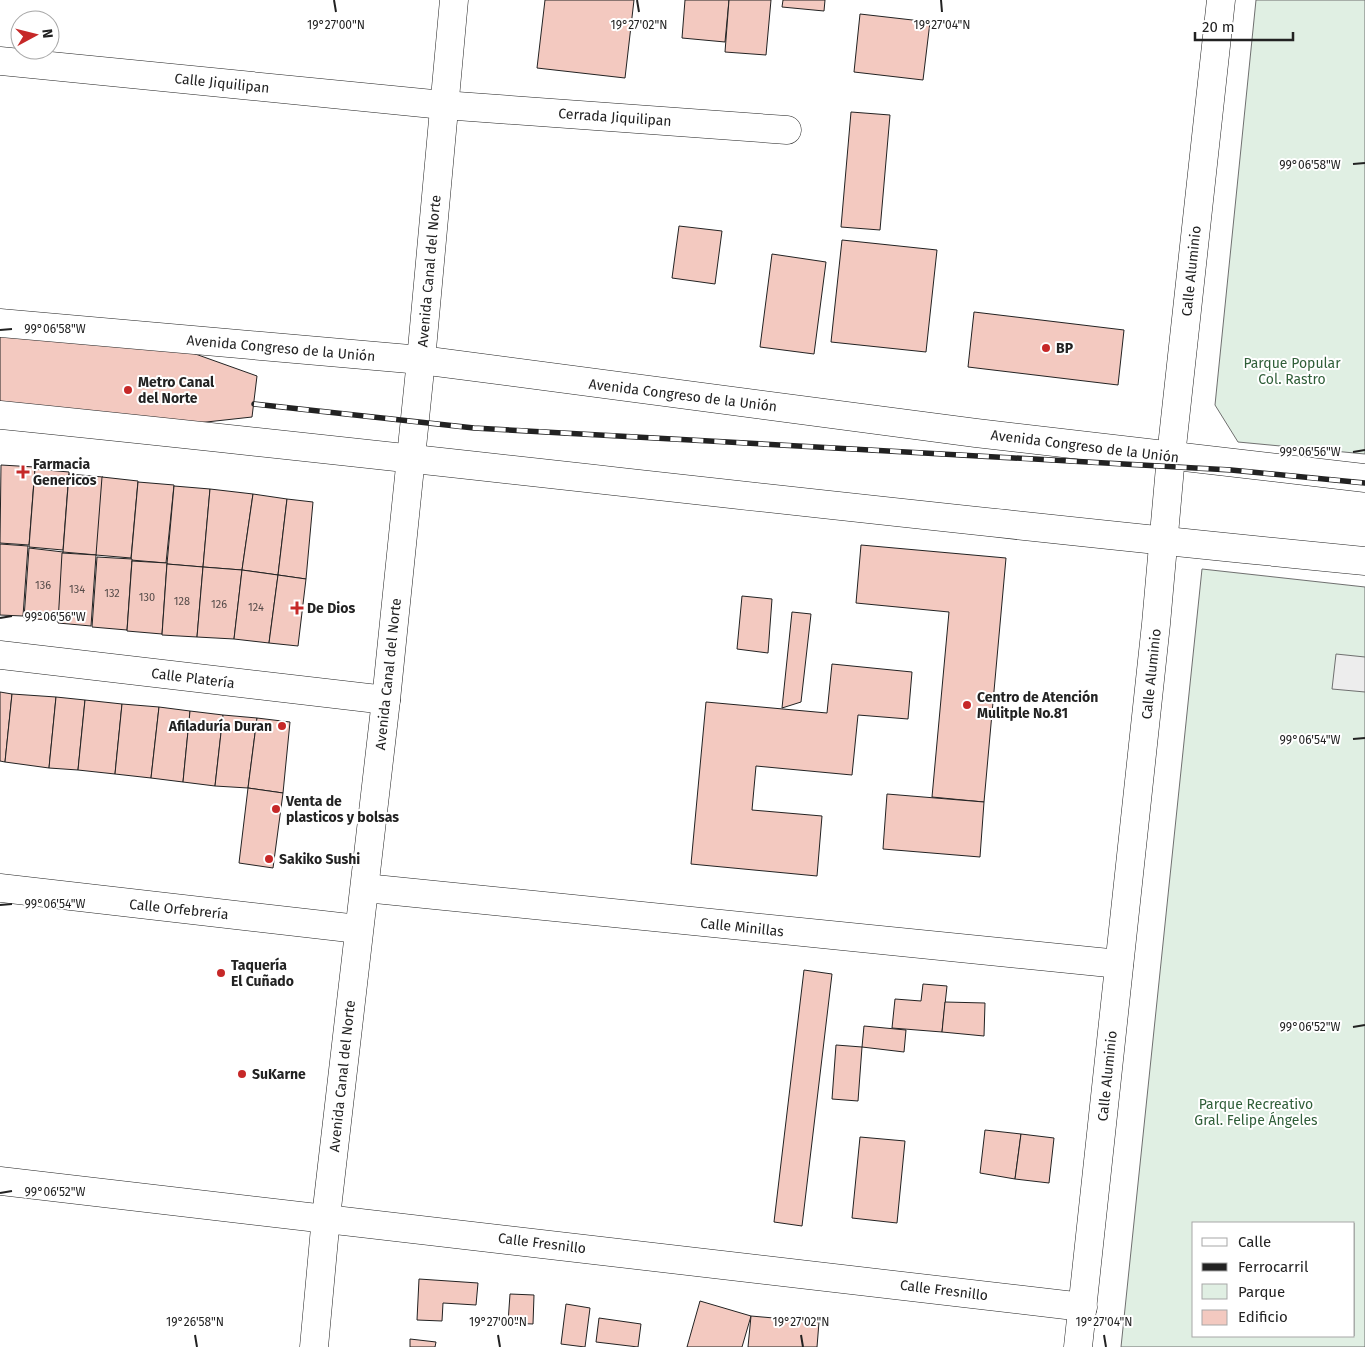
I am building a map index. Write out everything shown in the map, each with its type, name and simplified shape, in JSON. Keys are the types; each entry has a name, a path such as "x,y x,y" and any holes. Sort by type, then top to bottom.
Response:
{"street":[{"name":"Avenida Canal del Norte","path":"314,1347 326,1217 358,929 365,888 386,700 421,360 454,0"},
{"name":"Calle Aluminio","path":"1078,1347 1156,624 1171,456 1221,0"},
{"name":"Calle Jiquilipan","path":"0,61 443,105"},
{"name":"Cerrada Jiquilipan","path":"443,105 787,130"},
{"name":"Avenida Congreso de la Unión","path":"0,323 421,360 1171,456 1365,478"},
{"path":"0,415 410,457 1162,541 1365,560"},
{"name":"Calle Platería","path":"0,655 386,700"},
{"name":"Calle Orfebrería","path":"0,888 358,929"},
{"name":"Calle Minillas","path":"365,888 1119,964"},
{"name":"Calle Fresnillo","path":"0,1181 326,1217 1083,1306"}],"green space":[{"name":"Parque Popular Col. Rastro","path":"1256,0 1365,0 1365,454 1238,442 1215,405"},
{"name":"Parque Recreativo Gral. Felipe Ángeles","path":"1202,569 1365,587 1365,1347 1121,1347"}],"shaded area":[{"path":"1336,654 1365,657 1365,692 1332,689"}],"building":[{"path":"545,0 634,0 625,78 537,68"},
{"path":"685,0 729,0 725,42 682,38"},
{"path":"729,0 771,0 766,55 725,52"},
{"path":"783,0 825,0 824,11 782,7"},
{"path":"860,14 930,22 923,80 854,72"},
{"path":"851,112 890,115 880,230 841,227"},
{"path":"679,226 722,231 715,284 672,278"},
{"path":"842,240 937,250 926,352 831,342"},
{"path":"772,254 826,262 814,354 760,347"},
{"name":"BP","path":"974,312 1124,330 1118,385 968,367"},
{"name":"Metro Canal del Norte","path":"0,331 187,351 257,376 252,417 179,425 0,406"},
{"path":"1,465 35,467 29,545 0,543"},
{"path":"35,469 69,472 63,550 29,547"},
{"path":"69,474 103,477 97,555 63,552"},
{"path":"102,477 138,481 131,558 96,555"},
{"path":"138,482 174,485 166,563 131,560"},
{"path":"174,486 210,489 203,567 167,564"},
{"path":"210,489 253,494 242,570 203,567"},
{"path":"253,494 287,499 278,575 242,570"},
{"path":"287,499 313,502 306,579 278,575"},
{"path":"0,544 28,546 23,616 0,615"},
{"name":"Centro de Atención Mulitple No.81","path":"861,545 1006,558 984,802 932,797 949,612 856,603"},
{"path":"29,548 63,552 59,621 24,618"},
{"path":"62,553 96,555 91,626 58,623"},
{"path":"97,557 132,559 127,630 92,627"},
{"path":"132,561 167,563 162,634 127,631"},
{"path":"167,564 203,567 197,637 162,635"},
{"path":"203,567 242,570 234,639 197,637"},
{"path":"242,570 278,575 269,643 234,639"},
{"path":"278,575 306,579 298,646 269,643"},
{"path":"742,596 772,599 768,653 737,649"},
{"path":"792,612 811,614 801,702 782,708"},
{"path":"832,664 912,672 908,719 858,715 852,775 756,766 752,810 822,816 817,876 691,864 706,702 827,713"},
{"path":"0,692 12,694 5,762 0,761"},
{"path":"12,694 56,697 49,768 5,762"},
{"path":"56,697 85,700 78,770 49,768"},
{"path":"85,700 122,704 115,774 78,770"},
{"path":"122,704 159,707 151,778 115,774"},
{"path":"159,707 190,711 183,782 151,778"},
{"path":"190,711 223,715 215,786 183,782"},
{"path":"223,715 257,718 248,788 215,786"},
{"path":"257,718 290,722 283,793 248,788"},
{"path":"248,788 283,793 273,868 239,863"},
{"path":"887,794 984,802 980,857 883,849"},
{"path":"804,970 832,974 802,1226 774,1222"},
{"path":"923,984 947,986 942,1032 892,1028 895,999 921,1001"},
{"path":"945,1002 985,1003 984,1036 942,1032"},
{"path":"864,1026 906,1030 904,1052 862,1047"},
{"path":"836,1045 862,1047 858,1101 832,1099"},
{"path":"985,1130 1021,1134 1015,1179 980,1173"},
{"path":"1021,1134 1054,1138 1049,1183 1015,1179"},
{"path":"860,1137 905,1141 897,1223 852,1218"},
{"path":"419,1279 478,1283 476,1305 443,1303 442,1321 417,1320"},
{"path":"510,1294 534,1295 533,1324 508,1323"},
{"path":"700,1301 751,1316 742,1347 687,1347"},
{"path":"566,1304 590,1308 585,1347 561,1344"},
{"path":"751,1316 819,1322 817,1347 748,1347"},
{"path":"599,1318 641,1324 638,1347 596,1342"},
{"path":"410,1339 436,1342 435,1347 410,1347"}],"railway":[{"path":"254,404 474,428 1231,470 1365,483"}],"place":[{"name":"BP","path":"1046,348"},
{"name":"Metro Canal del Norte","path":"128,390"},
{"name":"Farmacia Genericos","path":"23,472"},
{"name":"De Dios","path":"297,608"},
{"name":"Centro de Atención Mulitple No.81","path":"967,705"},
{"name":"Afiladuría Duran","path":"282,726"},
{"name":"Venta de plasticos y bolsas","path":"276,809"},
{"name":"Sakiko Sushi","path":"269,859"},
{"name":"Taquería El Cuñado","path":"221,973"},
{"name":"SuKarne","path":"242,1074"}]}
